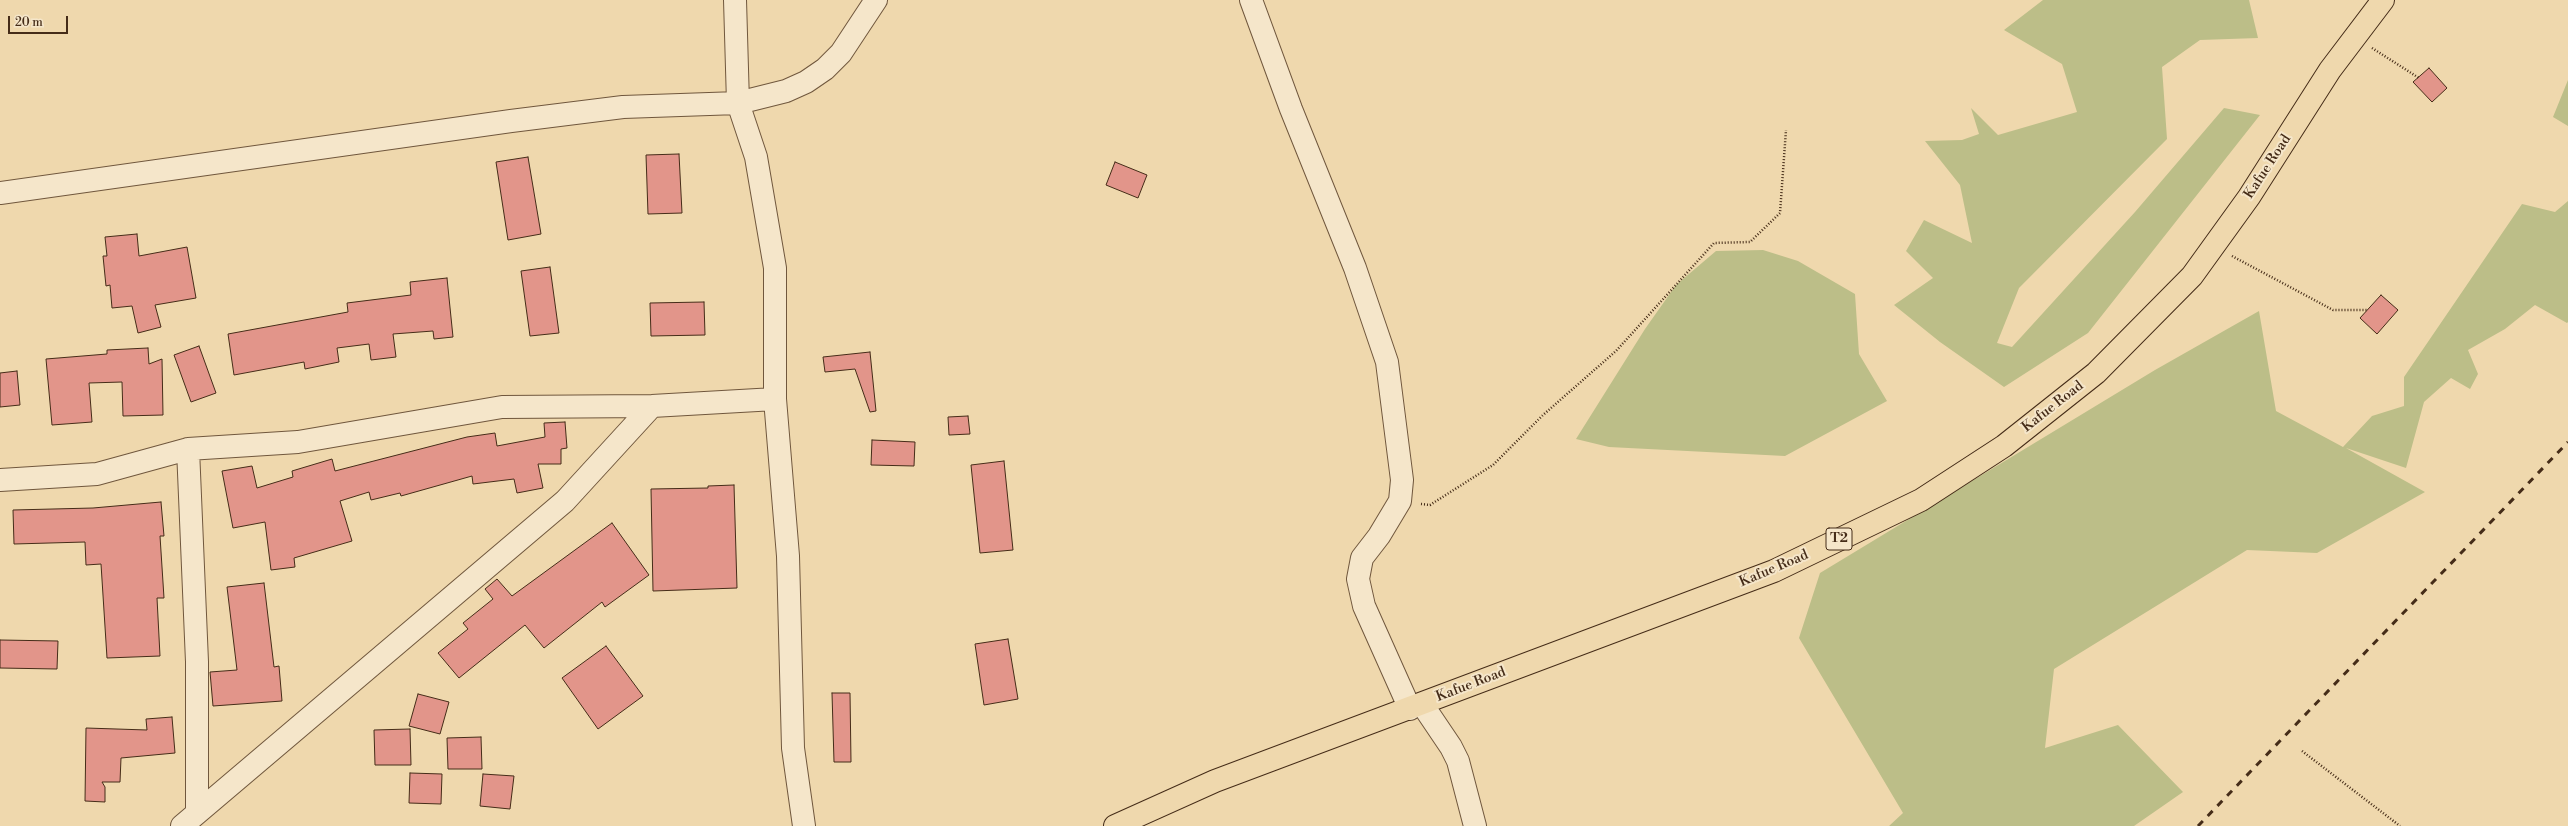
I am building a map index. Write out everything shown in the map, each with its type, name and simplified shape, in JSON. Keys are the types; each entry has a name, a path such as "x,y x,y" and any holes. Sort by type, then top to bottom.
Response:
{"highway":[{"name":"Kafue Road","path":"1115,826 1215,781 1774,571 1921,500 2004,446 2096,373 2192,276 2249,198 2330,70 2383,0"}],"street":[{"path":"735,0 738,103 756,157 775,268 775,399 788,556 793,748 804,826"},
{"path":"0,193 511,121 623,107 738,103 786,91 806,82 825,69 841,53 876,0"},
{"path":"1251,0 1291,109 1355,268 1387,362 1402,480 1400,502 1379,536 1362,558 1358,579 1364,606 1416,706 1451,746 1458,761 1475,826"},
{"path":"0,480 97,474 188,449 298,442 502,407 652,406 775,399"},
{"path":"189,819 394,648 565,501 652,406"},
{"path":"188,449 196,662 189,819"}],"path":[{"path":"2355,37 2419,78"},
{"path":"1400,502 1430,505 1493,465 1543,415 1616,351 1714,243 1750,242 1780,213 1786,130"},
{"path":"2214,246 2333,310 2367,310"},
{"path":"2302,751 2400,826"}],"green space":[{"path":"2043,0 2249,0 2258,38 2200,40 2162,67 2167,139 2019,288 1997,343 2012,347 2135,212 2224,108 2260,115 2088,333 2004,387 1940,342 1894,305 1933,278 1906,251 1924,220 1972,243 1960,185 1925,141 1962,140 1979,134 1971,108 1998,135 2077,112 2062,64 2004,30"},
{"path":"2568,80 2568,126 2553,117"},
{"path":"2568,201 2568,322 2567,323 2535,305 2505,329 2468,350 2478,374 2470,389 2451,378 2424,402 2406,468 2346,448 2425,492 2317,553 2247,550 2054,669 2045,748 2118,725 2183,792 2134,826 1889,826 1903,813 1799,638 1820,573 2155,370 2259,311 2276,411 2343,447 2372,416 2404,406 2404,377 2522,204 2555,212"},
{"path":"1763,250 1798,261 1855,294 1859,354 1887,401 1785,456 1609,447 1576,439 1645,329 1676,285 1716,251"}],"building":[{"path":"2429,68 2447,88 2432,102 2413,82"},
{"path":"679,154 682,213 648,214 646,155"},
{"path":"528,157 541,234 508,240 496,162"},
{"path":"1115,162 1147,175 1138,198 1106,185"},
{"path":"137,234 139,256 187,247 196,298 155,305 161,327 138,333 132,306 112,308 110,285 106,286 103,256 107,256 105,237"},
{"path":"550,267 559,333 530,336 521,271"},
{"path":"447,278 453,337 434,339 433,331 393,334 396,357 371,360 369,344 337,348 339,362 305,369 304,362 234,375 228,334 348,312 347,303 411,295 410,282"},
{"path":"2381,295 2398,310 2377,334 2360,318"},
{"path":"704,302 705,335 651,336 650,303"},
{"path":"199,346 216,393 191,402 174,355"},
{"path":"148,348 149,364 162,359 163,415 123,416 122,382 89,383 92,422 52,425 46,359 107,354 107,350"},
{"path":"870,352 876,411 870,412 855,369 825,372 823,357"},
{"path":"17,371 20,405 0,407 0,373"},
{"path":"968,416 970,434 949,435 948,417"},
{"path":"565,422 567,448 561,449 561,464 538,464 543,488 517,493 514,479 473,484 472,476 401,496 400,493 371,500 369,492 340,501 352,541 294,558 295,567 271,570 265,522 233,528 222,471 252,466 257,488 293,477 292,471 332,459 335,471 467,437 495,433 497,446 545,437 544,423"},
{"path":"872,440 915,442 914,466 871,465"},
{"path":"1004,461 1013,550 980,553 971,465"},
{"path":"734,485 737,588 653,591 651,489 708,488 708,486"},
{"path":"161,502 164,536 160,536 164,598 157,598 160,656 107,658 101,564 86,565 85,542 14,544 13,510 93,508"},
{"path":"612,523 649,575 605,607 602,602 544,648 525,625 459,678 438,653 468,629 463,623 493,599 485,589 497,579 512,596"},
{"path":"264,583 274,667 279,666 282,701 213,706 210,672 237,670 227,587"},
{"path":"1008,639 1018,699 984,705 975,644"},
{"path":"0,640 58,641 57,669 0,668"},
{"path":"606,646 643,696 598,729 562,678"},
{"path":"832,693 850,693 851,762 834,762"},
{"path":"418,694 449,702 440,734 409,726"},
{"path":"172,717 175,753 121,758 120,782 102,782 105,787 105,802 85,801 86,728 147,730 146,719"},
{"path":"410,729 411,765 375,765 374,730"},
{"path":"481,737 482,769 448,769 447,738"},
{"path":"410,773 442,774 441,804 409,803"},
{"path":"483,774 514,776 510,809 480,806"}],"railway":[{"path":"2198,826 2568,442"}]}
